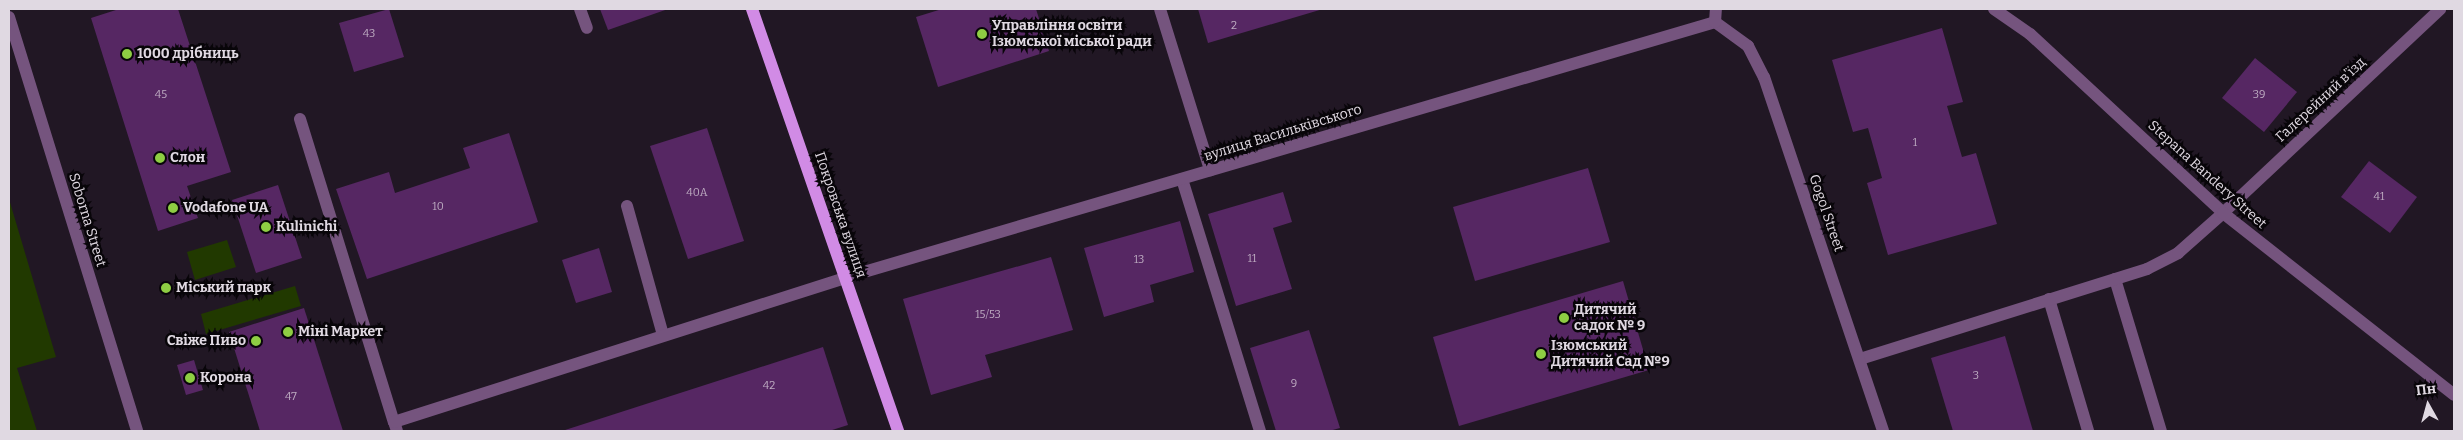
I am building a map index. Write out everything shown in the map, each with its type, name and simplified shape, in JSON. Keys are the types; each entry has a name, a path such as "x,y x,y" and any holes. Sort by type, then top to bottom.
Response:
{"main road":[{"name":"Покровська вулиця","path":"752,9 847,277 898,431"}],"street":[{"path":"580,9 587,28"},
{"path":"1160,9 1210,170"},
{"path":"1715,22 1716,9"},
{"name":"Stepana Bandery Street","path":"1994,9 2030,34 2223,213 2454,394"},
{"name":"Галерейний в’їзд","path":"1860,359 2147,269 2178,253 2440,9"},
{"name":"Soborna Street","path":"9,17 137,431"},
{"name":"вулиця Васильківського","path":"395,426 663,335 847,277 1715,22"},
{"name":"Gogol Street","path":"1715,22 1748,46 1764,77 1883,431"},
{"path":"300,119 395,426"},
{"path":"1182,178 1260,431"},
{"path":"627,206 663,335"},
{"path":"2115,279 2161,431"},
{"path":"2049,299 2088,431"}],"green space":[{"path":"9,199 56,357 17,368 37,431 9,431"},
{"path":"227,240 236,267 195,280 187,252"},
{"path":"295,286 301,306 206,334 201,314"}],"building":[{"path":"119,9 178,9 231,172 187,186 198,218 158,231 91,18"},
{"path":"389,9 404,57 354,72 339,23"},
{"path":"600,9 668,9 608,30"},
{"name":"Управління освіти Ізюмської міської ради","path":"942,9 1036,9 1049,51 938,87 916,17"},
{"path":"1198,9 1323,9 1208,43"},
{"path":"1942,28 1963,102 1947,106 1962,157 1976,153 1997,224 1888,255 1867,183 1882,178 1868,128 1853,132 1832,60"},
{"path":"2255,58 2297,92 2264,132 2222,98"},
{"path":"707,128 744,241 688,259 650,146"},
{"path":"509,133 538,222 367,279 336,189 389,172 395,193 470,168 463,148"},
{"path":"2369,161 2417,197 2390,233 2341,197"},
{"path":"1588,168 1610,242 1475,281 1453,207"},
{"path":"278,185 302,258 256,273 232,200"},
{"path":"1283,192 1292,222 1273,228 1292,289 1236,306 1208,214"},
{"path":"1180,221 1194,272 1150,285 1154,302 1104,317 1084,248"},
{"path":"599,248 612,292 576,303 562,260"},
{"path":"1051,257 1073,330 985,355 992,377 931,395 903,299"},
{"name":"Ізюмський Дитячий Сад №9","path":"1623,281 1649,370 1459,426 1433,337"},
{"path":"304,308 343,431 260,431 229,332"},
{"path":"1309,330 1340,428 1329,431 1276,431 1250,348"},
{"path":"2005,336 2033,431 1953,431 1931,358"},
{"path":"823,347 848,425 829,431 562,431"},
{"path":"194,360 203,390 186,395 177,365"}],"place":[{"name":"Управління освіти Ізюмської міської ради","path":"982,34"},
{"name":"1000 дрібниць","path":"127,54"},
{"name":"Слон","path":"160,158"},
{"name":"Vodafone UA","path":"173,208"},
{"name":"Kulinichi","path":"266,227"},
{"name":"Міський парк","path":"166,288"},
{"name":"Дитячий садок № 9","path":"1564,318"},
{"name":"Міні Маркет","path":"288,332"},
{"name":"Свіже Пиво","path":"256,341"},
{"name":"Ізюмський Дитячий Сад №9","path":"1541,354"},
{"name":"Корона","path":"190,378"}]}
